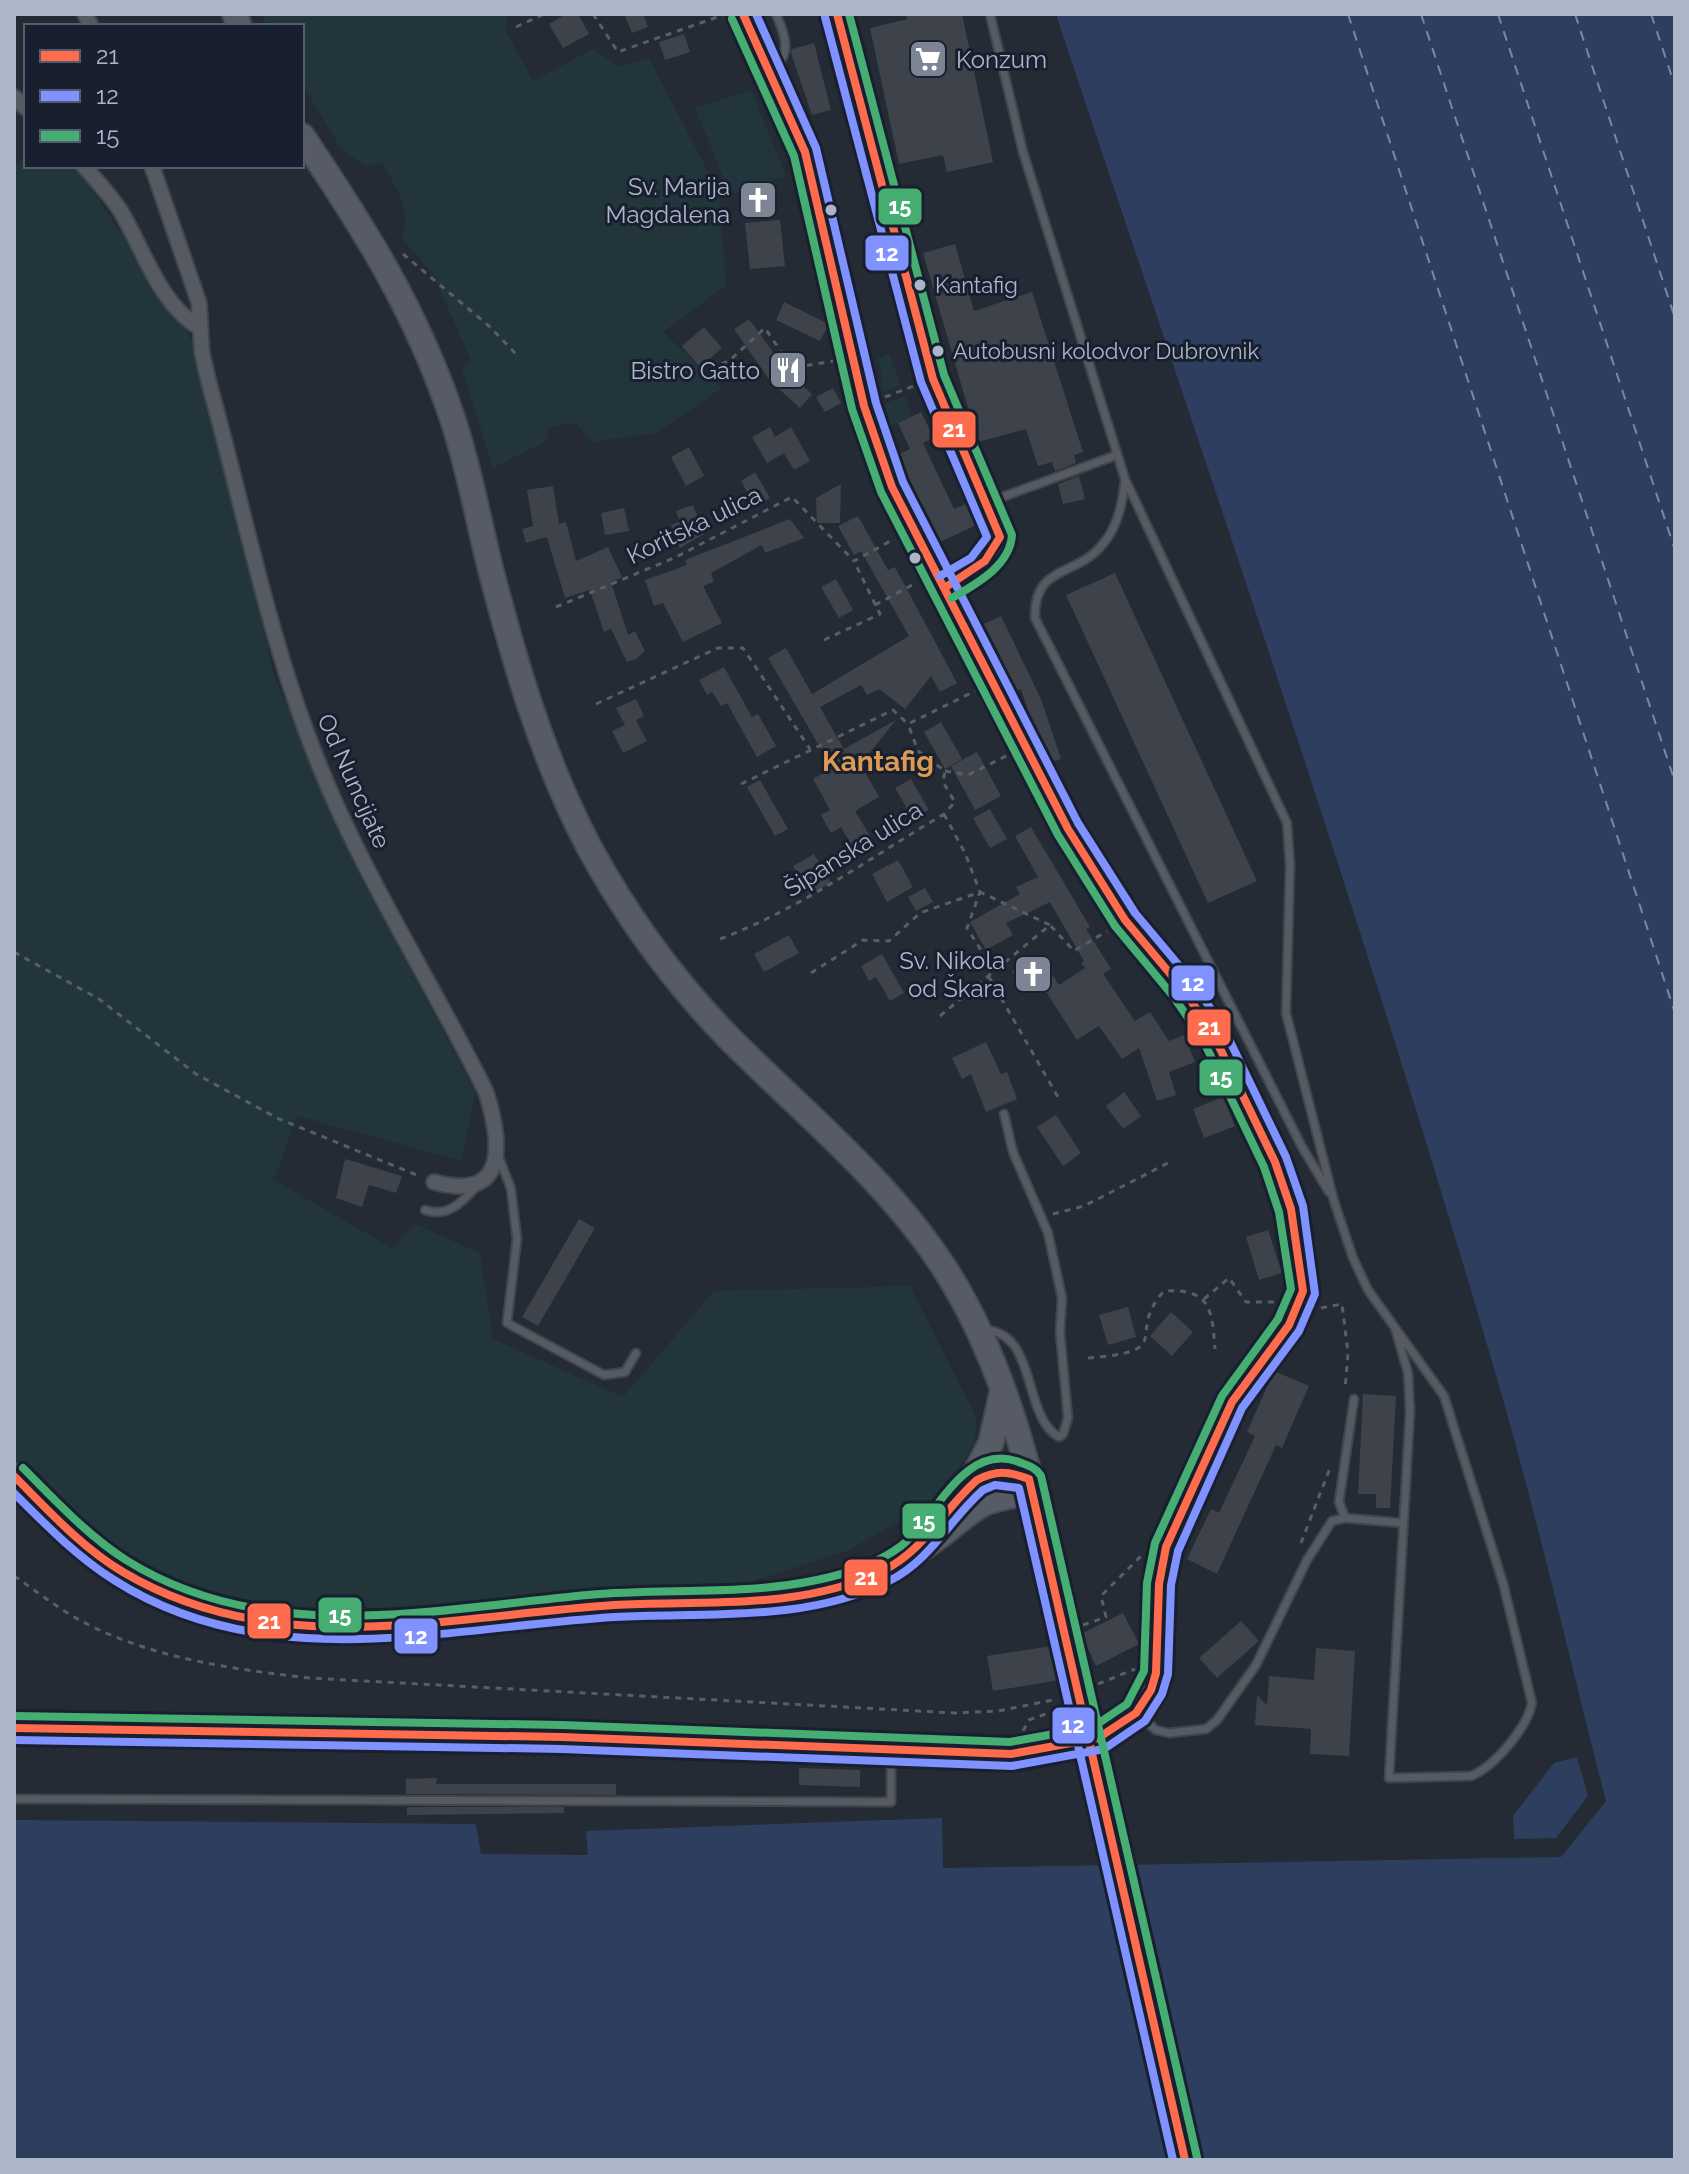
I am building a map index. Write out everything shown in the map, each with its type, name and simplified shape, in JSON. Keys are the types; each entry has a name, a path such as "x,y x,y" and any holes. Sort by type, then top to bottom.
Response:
{"main road":[{"path":"14,1728 562,1737 1011,1754 1098,1738 1136,1713 1151,1690 1156,1673 1159,1584 1166,1547 1232,1402 1289,1325 1303,1291 1291,1209 1275,1162 1212,1032 1105,891 1068,829 913,529 877,452 805,152 743,14"},
{"path":"304,139 383,260 425,345 460,445 510,641 537,726 588,844 610,883 690,995 856,1159 918,1232 943,1265 979,1330 1003,1389 1030,1486 1185,2160"},
{"path":"915,1551 967,1487 994,1435 1003,1389"},
{"path":"967,1487 985,1475 1006,1470 1030,1486"},
{"path":"14,1476 88,1546 124,1572 202,1608 280,1627 384,1628 589,1608 814,1593 868,1576 915,1551 979,1506 1030,1486"}],"street":[{"path":"837,14 933,379 1000,537 996,549 971,574 942,580"},
{"path":"86,168 119,208 172,305 185,319 200,328"},
{"name":"Od Nuncijate","path":"153,168 199,303 209,383 287,674 318,762 345,824 486,1092 498,1132 498,1154"},
{"path":"434,1182 466,1185 482,1180 498,1154"}],"lane":[{"path":"769,70 781,63 786,51 786,37 776,14"},
{"path":"990,14 1023,152 1125,479 1287,823 1290,866 1286,1013 1334,1201 1353,1258 1368,1290 1435,1379 1453,1417 1503,1583 1532,1703 1530,1713 1498,1756 1481,1772 1471,1776 1389,1778 1409,1390 1395,1328"},
{"path":"986,503 1117,455"},
{"path":"1125,479 1124,497 1102,546 1045,580 1035,602 1035,618 1302,1147 1334,1201"},
{"path":"979,1330 1001,1335 1010,1344 1030,1378 1045,1425 1059,1437 1063,1434 1068,1418 1060,1332 1062,1298 1041,1217 1013,1152 1004,1114"},
{"path":"498,1154 511,1189 517,1239 507,1323 604,1375 625,1372 636,1353"},
{"path":"425,1210 434,1213 449,1210 482,1180"},
{"path":"1345,1518 1339,1502 1354,1399"},
{"path":"1136,1713 1156,1730 1169,1733 1206,1729 1217,1720 1275,1631 1307,1560 1332,1521 1345,1518 1402,1523"},
{"path":"14,1799 891,1802 891,1750"}],"path":[{"path":"516,27 544,14"},
{"path":"593,14 618,52 726,14"},
{"path":"397,248 489,326 516,354"},
{"path":"688,377 729,361 765,328 792,368 852,357"},
{"path":"864,406 933,379"},
{"name":"Koritska ulica","path":"556,607 674,558 792,497 854,561"},
{"path":"824,640 880,614 854,561 913,529"},
{"path":"875,605 942,580"},
{"path":"596,704 718,648 743,648 810,749"},
{"path":"908,724 993,682"},
{"path":"741,784 893,710 908,724 918,751 945,771 968,775 1025,746"},
{"name":"Šipanska ulica","path":"720,939 770,920 817,895 944,814 955,802 943,782 945,771"},
{"path":"944,814 965,853 980,892 967,928 995,972"},
{"path":"811,973 863,940 889,941 920,913 980,892 1050,925 1074,951 1107,931"},
{"path":"940,1016 1050,925"},
{"path":"14,952 99,999 209,1082 277,1118 434,1182"},
{"path":"989,977 1058,1097"},
{"path":"1041,1217 1084,1206 1170,1162"},
{"path":"1204,1299 1229,1278 1246,1302 1283,1302"},
{"path":"1088,1358 1123,1356 1140,1349 1147,1339 1150,1306 1164,1291 1182,1290 1204,1299 1212,1312 1215,1349"},
{"path":"1313,1309 1342,1304 1348,1353 1345,1396"},
{"path":"1307,1560 1299,1549 1334,1456"},
{"path":"1075,1627 1106,1617 1101,1596 1142,1555"},
{"path":"14,1576 86,1623 170,1655 213,1666 309,1678 955,1713 1039,1705 1064,1697"},
{"path":"1089,1690 1135,1669"},
{"path":"1096,1686 1099,1696"},
{"path":"1011,1754 1029,1720 1071,1705"}],"shaded area":[{"path":"261,14 507,14 506,31 533,81 593,49 619,66 649,58 719,193 726,285 663,332 722,388 656,433 592,442 576,423 549,427 547,441 493,468 462,369 471,360 432,272 402,238 405,217 398,191 382,163 365,166 342,150 304,87 304,24 267,24"},
{"path":"751,90 786,176 730,194 695,108"},
{"path":"24,157 24,168 75,168 194,343 214,438 249,559 273,673 353,862 475,1091 462,1161 297,1116 274,1180 392,1248 415,1224 480,1253 493,1339 623,1397 714,1291 910,1286 976,1417 975,1442 963,1462 924,1507 849,1550 747,1583 405,1610 342,1605 280,1614 227,1609 171,1590 116,1554 14,1462 14,169"},
{"path":"889,354 901,385 883,392 879,358"},
{"path":"905,396 912,416 887,428 882,405"}],"water":[{"path":"1056,14 1675,14 1675,2160 14,2160 14,1820 476,1824 481,1854 588,1855 586,1831 942,1818 943,1868 1561,1857 1606,1801 1513,1434 1447,1210 1283,696"},
{"path":"1577,1757 1588,1796 1556,1838 1514,1839 1513,1816 1554,1763"}],"pier":[{"path":"1098,1861 1135,1861 1204,2160 1167,2160"}],"building":[{"path":"566,14 578,14 589,34 563,48 549,24"},
{"path":"624,14 643,14 648,27 632,33"},
{"path":"906,14 962,14 993,162 947,172 943,155 899,164 870,28 907,19"},
{"path":"684,34 690,52 665,60 659,42"},
{"path":"814,43 831,110 812,115 791,53 792,49"},
{"path":"780,220 785,266 750,269 745,223"},
{"path":"955,244 974,311 1032,292 1083,452 1074,455 1076,463 1055,471 1052,462 1038,466 1026,429 978,442 923,253"},
{"path":"784,302 829,324 820,341 776,320"},
{"path":"749,319 788,372 812,394 800,408 770,381 734,329"},
{"path":"704,327 722,348 700,367 682,346"},
{"path":"833,388 841,403 825,412 816,397"},
{"path":"921,412 934,438 910,449 898,423"},
{"path":"770,427 775,437 791,427 810,461 794,470 784,453 767,463 752,437"},
{"path":"923,443 954,509 966,504 976,525 938,543 897,455"},
{"path":"689,447 704,476 686,486 671,457"},
{"path":"755,472 770,498 755,506 741,481"},
{"path":"1079,476 1085,499 1063,504 1058,484"},
{"path":"841,484 840,523 817,523 816,498"},
{"path":"553,486 559,524 566,522 576,561 608,547 622,577 611,582 628,635 635,631 645,651 636,659 627,662 611,629 604,632 590,590 565,598 547,537 526,543 522,529 533,526 527,490"},
{"path":"693,505 704,534 680,548 671,525 680,522 676,511"},
{"path":"624,508 629,531 605,535 601,513"},
{"path":"858,516 888,570 895,567 957,683 940,692 931,676 905,709 879,689 867,695 861,685 820,707 844,749 896,720 856,770 862,767 879,797 855,811 873,841 855,851 841,827 831,833 821,815 830,810 813,779 832,768 768,658 786,648 812,694 909,636 861,551 854,555 838,526"},
{"path":"790,519 804,538 765,553 762,545 711,573 714,582 703,586 722,623 683,642 663,603 654,606 645,580 687,565 685,560"},
{"path":"1115,573 1257,881 1208,903 1066,595"},
{"path":"836,579 853,610 839,618 821,587"},
{"path":"1001,616 1041,699 1061,759 1050,762 1035,732 1021,689 1017,691 984,624"},
{"path":"724,667 752,717 758,714 776,746 757,757 727,703 721,706 712,692 707,695 699,680"},
{"path":"636,699 644,716 636,720 647,741 623,753 612,731 625,725 616,708"},
{"path":"941,722 962,759 945,769 924,732"},
{"path":"977,752 1001,796 975,810 951,766"},
{"path":"911,779 929,810 913,819 895,788"},
{"path":"760,780 788,829 775,836 747,787"},
{"path":"990,809 1007,839 990,848 973,818"},
{"path":"1031,827 1111,969 1103,974 1135,1021 1150,1012 1169,1041 1184,1035 1195,1062 1169,1072 1176,1095 1157,1101 1139,1048 1122,1059 1099,1026 1077,1040 1041,984 1025,993 1012,971 1040,956 1059,985 1085,968 1050,902 1006,923 1013,935 986,950 970,922 1020,894 1016,887 1038,877 1015,836"},
{"path":"814,854 831,883 809,895 793,866"},
{"path":"898,860 913,887 887,902 872,874"},
{"path":"925,888 933,902 916,911 908,897"},
{"path":"789,935 799,953 764,972 754,954"},
{"path":"882,954 904,993 890,1001 876,977 869,981 861,966"},
{"path":"986,1042 1001,1074 1007,1072 1017,1099 986,1112 971,1074 962,1079 952,1058"},
{"path":"1124,1092 1141,1116 1123,1129 1106,1106"},
{"path":"1223,1097 1235,1126 1204,1138 1193,1109"},
{"path":"1056,1115 1081,1153 1063,1166 1037,1127"},
{"path":"345,1159 402,1176 396,1193 369,1185 362,1207 336,1198"},
{"path":"579,1219 595,1228 538,1326 522,1317"},
{"path":"1268,1230 1282,1273 1259,1280 1246,1237"},
{"path":"1128,1307 1136,1337 1108,1345 1099,1315"},
{"path":"1171,1312 1193,1332 1172,1356 1150,1336"},
{"path":"1274,1371 1309,1386 1282,1448 1276,1445 1217,1574 1187,1559 1211,1509 1219,1513 1255,1436 1247,1432"},
{"path":"1363,1394 1396,1396 1390,1508 1376,1508 1376,1494 1358,1494"},
{"path":"1123,1613 1139,1644 1096,1666 1081,1634"},
{"path":"1241,1621 1259,1641 1217,1678 1199,1658"},
{"path":"1052,1646 1060,1680 993,1691 987,1656"},
{"path":"1316,1648 1355,1651 1349,1756 1310,1754 1311,1729 1255,1725 1257,1695 1267,1705 1269,1676 1314,1680"},
{"path":"799,1768 860,1770 860,1787 799,1785"},
{"path":"437,1778 436,1784 616,1784 616,1795 406,1794 406,1779"},
{"path":"407,1807 564,1807 564,1813 407,1815"}],"ferry route":[{"path":"1348,14 1675,1013"},
{"path":"1421,14 1675,782"},
{"path":"1498,14 1675,550"},
{"path":"1575,14 1675,318"},
{"path":"1651,14 1675,86"}],"transit line":[{"name":"21","path":"14,1728 562,1737 1011,1754 1098,1738 1136,1713 1151,1690 1156,1673 1159,1584 1166,1547 1232,1402 1289,1325 1303,1291 1291,1209 1275,1162 1212,1032 1183,989 1125,920 1068,829 892,487 864,406 805,152 743,14"},
{"name":"12","path":"14,1740 562,1749 1012,1766 1104,1749 1145,1721 1162,1694 1168,1674 1171,1585 1178,1551 1242,1408 1299,1331 1315,1294 1303,1206 1286,1157 1223,1027 1192,981 1135,913 1078,823 903,482 876,403 816,148 756,14"},
{"name":"21","path":"837,14 933,379 1000,537 985,561 946,587"},
{"name":"15","path":"849,14 944,375 1012,535 1010,546 998,565 952,598"},
{"name":"12","path":"825,17 921,382 987,537 971,558 940,576"},
{"name":"15","path":"14,1716 562,1725 1010,1742 1093,1727 1127,1704 1144,1671 1147,1583 1155,1543 1222,1396 1278,1319 1291,1289 1279,1212 1264,1167 1202,1038 1173,996 1115,926 1058,835 881,492 852,409 794,156 732,19"},
{"name":"15","path":"23,1468 98,1540 126,1560 180,1587 236,1605 293,1613 352,1616 617,1593 760,1588 817,1580 861,1568 901,1546 951,1487 980,1463 997,1459 1016,1461 1034,1468 1041,1476 1197,2157"},
{"name":"21","path":"14,1476 93,1551 123,1572 181,1600 241,1617 302,1625 363,1627 614,1605 750,1601 817,1592 850,1584 897,1563 922,1541 977,1480 1002,1473 1029,1479 1185,2160"},
{"name":"12","path":"14,1493 61,1539 100,1571 173,1610 233,1629 296,1637 359,1639 423,1636 615,1617 755,1613 824,1604 857,1594 904,1572 928,1551 983,1490 995,1485 1019,1488 1173,2160"}],"place":[{"name":"Konzum","path":"928,59"},
{"name":"Sv. Marija Magdalena","path":"758,200"},
{"name":"Kantafig","path":"920,285"},
{"name":"Autobusni kolodvor Dubrovnik","path":"938,351"},
{"name":"Bistro Gatto","path":"788,370"},
{"name":"Sv. Nikola od Škara","path":"1033,974"}],"district":[{"name":"Kantafig","path":"878,761"}]}
